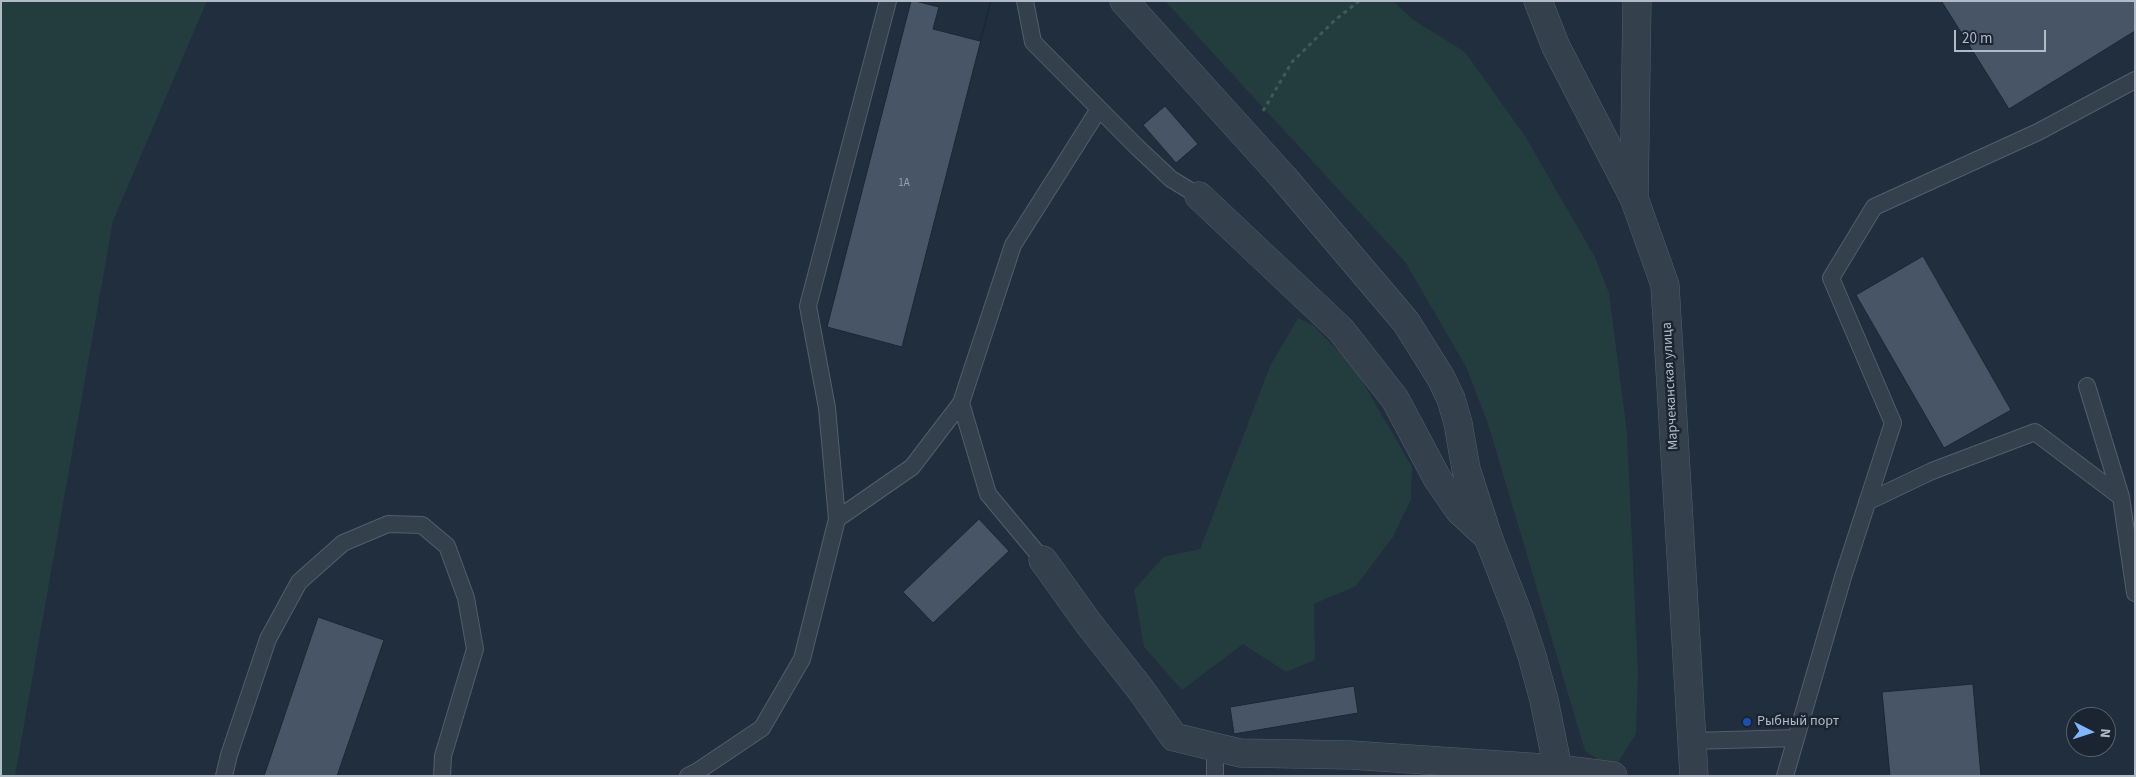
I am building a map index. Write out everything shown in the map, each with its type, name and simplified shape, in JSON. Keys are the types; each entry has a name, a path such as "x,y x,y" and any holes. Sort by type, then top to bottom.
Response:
{"street":[{"path":"1124,1 1302,198 1406,322 1423,347 1451,399 1458,423 1466,469 1488,537 1532,656 1544,700 1558,769"},
{"path":"1538,1 1556,47 1634,198"},
{"name":"Марчеканская улица","path":"1637,1 1634,198 1665,285 1694,776"},
{"path":"1199,196 1341,330 1396,399 1437,478 1459,510 1488,537"},
{"path":"1043,560 1089,624 1141,690 1174,738 1240,753 1351,755 1558,769 1613,776"}],"lane":[{"path":"688,776 762,728 802,658 837,519 827,408 808,306 888,1"},
{"path":"1025,1 1033,42 1172,179 1199,196"},
{"path":"1785,776 1867,502 1893,423 1831,278 1874,207 2038,132 2135,80"},
{"path":"837,519 912,468 962,403 1013,245 1099,109"},
{"path":"2087,386 2121,497 2135,594"},
{"path":"962,403 988,494 1043,560"},
{"path":"1867,502 1932,470 2035,432 2121,497"},
{"path":"224,776 229,755 268,639 299,582 343,543 388,524 422,526 447,546 466,598 475,650 443,756 442,776"},
{"path":"1692,741 1796,738"},
{"path":"1215,747 1215,776"}],"path":[{"path":"1250,142 1264,109 1292,62 1335,20 1359,1"}],"green space":[{"path":"1,1 207,1 113,221 15,776 1,776"},
{"path":"1165,1 1393,1 1412,19 1465,52 1525,136 1595,257 1609,293 1627,432 1638,673 1636,734 1618,762 1602,762 1585,751 1489,427 1467,369 1406,263"},
{"path":"1298,318 1314,326 1354,367 1412,467 1411,499 1393,537 1356,586 1314,604 1315,660 1286,672 1243,644 1182,690 1144,647 1134,590 1163,557 1200,549 1270,366"}],"building":[{"path":"911,1 991,1 902,347 827,327"},
{"path":"915,1 991,1 980,41 933,29 939,7"},
{"path":"2135,1 2135,31 2009,109 1942,2"},
{"path":"1165,106 1198,144 1176,163 1143,125"},
{"path":"1923,256 2011,410 1944,448 1856,295"},
{"path":"979,519 1009,551 933,623 903,592"},
{"path":"318,617 384,640 337,776 264,776"},
{"path":"1973,684 1981,776 1890,776 1882,692"},
{"path":"1354,686 1358,713 1234,734 1230,707"}],"place":[{"name":"Рыбный порт","path":"1747,722"}]}
